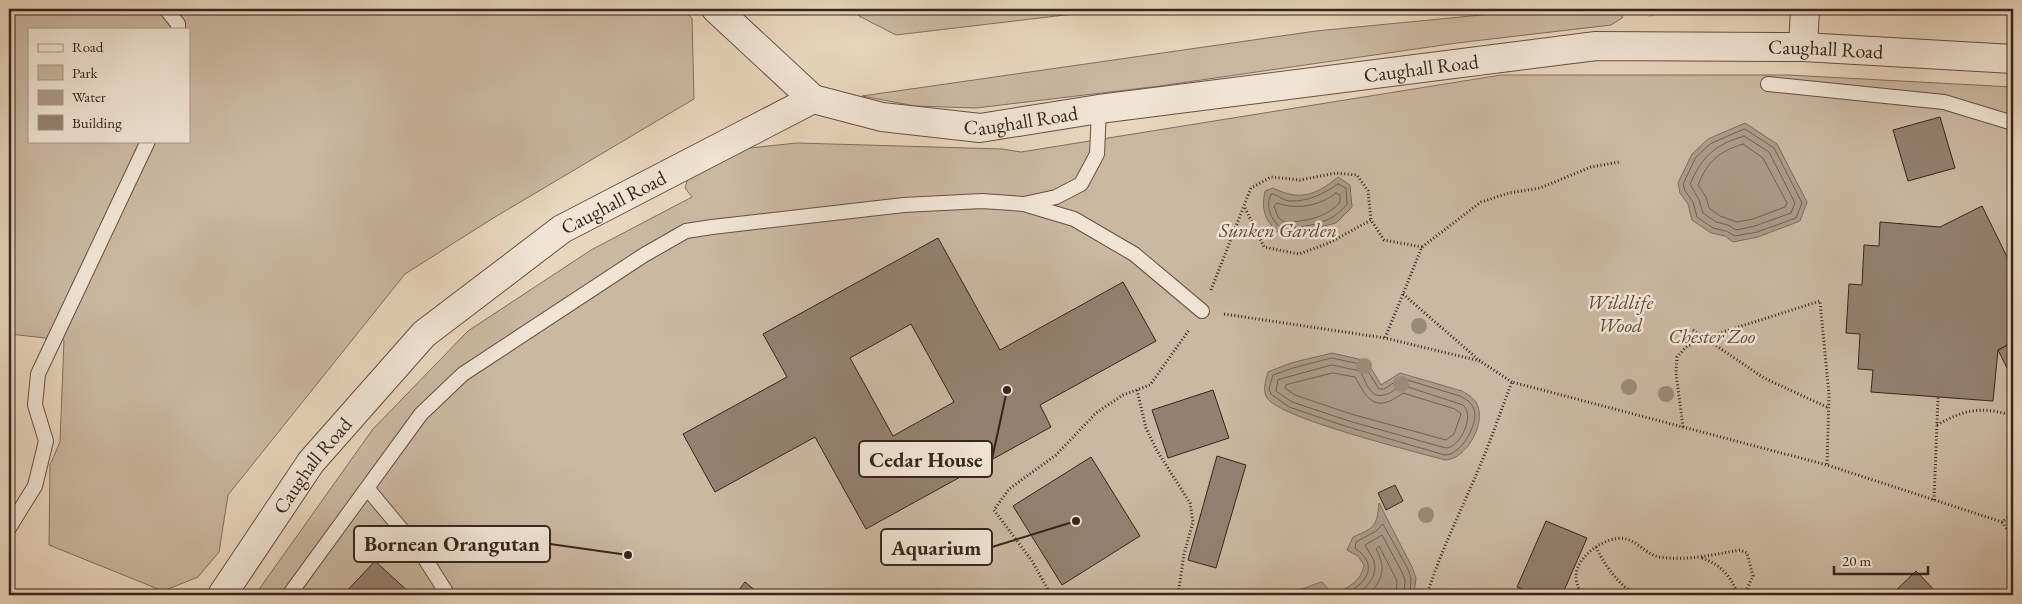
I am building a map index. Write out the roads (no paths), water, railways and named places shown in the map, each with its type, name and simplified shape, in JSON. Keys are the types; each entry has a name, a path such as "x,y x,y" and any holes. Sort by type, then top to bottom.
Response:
{"street":[{"path":"716,9 813,99"},
{"path":"1803,47 1805,9"},
{"name":"Caughall Road","path":"222,595 312,462 424,334 562,228 813,99 882,117 980,128 1099,110 1596,46 1803,47 2013,59"}],"lane":[{"path":"166,9 178,24 178,28"},
{"path":"1768,84 1944,102 2013,123"},
{"path":"1024,204 1056,198 1081,184 1097,154 1099,110"},
{"path":"9,528 35,486 46,441 35,404 38,374 148,142"},
{"path":"288,595 420,414 463,374 644,255 686,231 904,205 982,201 1024,204 1074,220 1134,254 1202,311"},
{"path":"367,488 422,554 448,595"}],"water":[{"path":"1745,123 1777,144 1807,202 1800,221 1758,237 1733,242 1725,236 1711,233 1692,220 1688,204 1680,193 1678,183 1692,154 1708,139"},
{"path":"1338,177 1350,185 1352,207 1336,223 1304,231 1280,234 1271,225 1264,210 1265,191 1273,188 1291,194 1307,194 1322,189"},
{"path":"1332,353 1367,361 1381,385 1400,373 1462,391 1472,397 1478,407 1479,423 1472,441 1460,454 1452,459 1445,460 1350,434 1321,424 1278,406 1267,398 1265,382 1268,372 1291,363"},
{"path":"1379,503 1412,567 1416,578 1414,595 1286,595 1291,590 1303,589 1322,582 1333,594 1353,584 1360,576 1364,565 1358,556 1347,550 1353,537 1373,526 1377,517"}],"place":[{"name":"Cedar House","path":"1007,390"},
{"name":"Aquarium","path":"1076,521"},
{"name":"Bornean Orangutan","path":"628,555"}],"park label":[{"name":"Sunken Garden","path":"1278,230"},
{"name":"Wildlife Wood","path":"1620,314"},
{"name":"Chester Zoo","path":"1712,336"}]}
